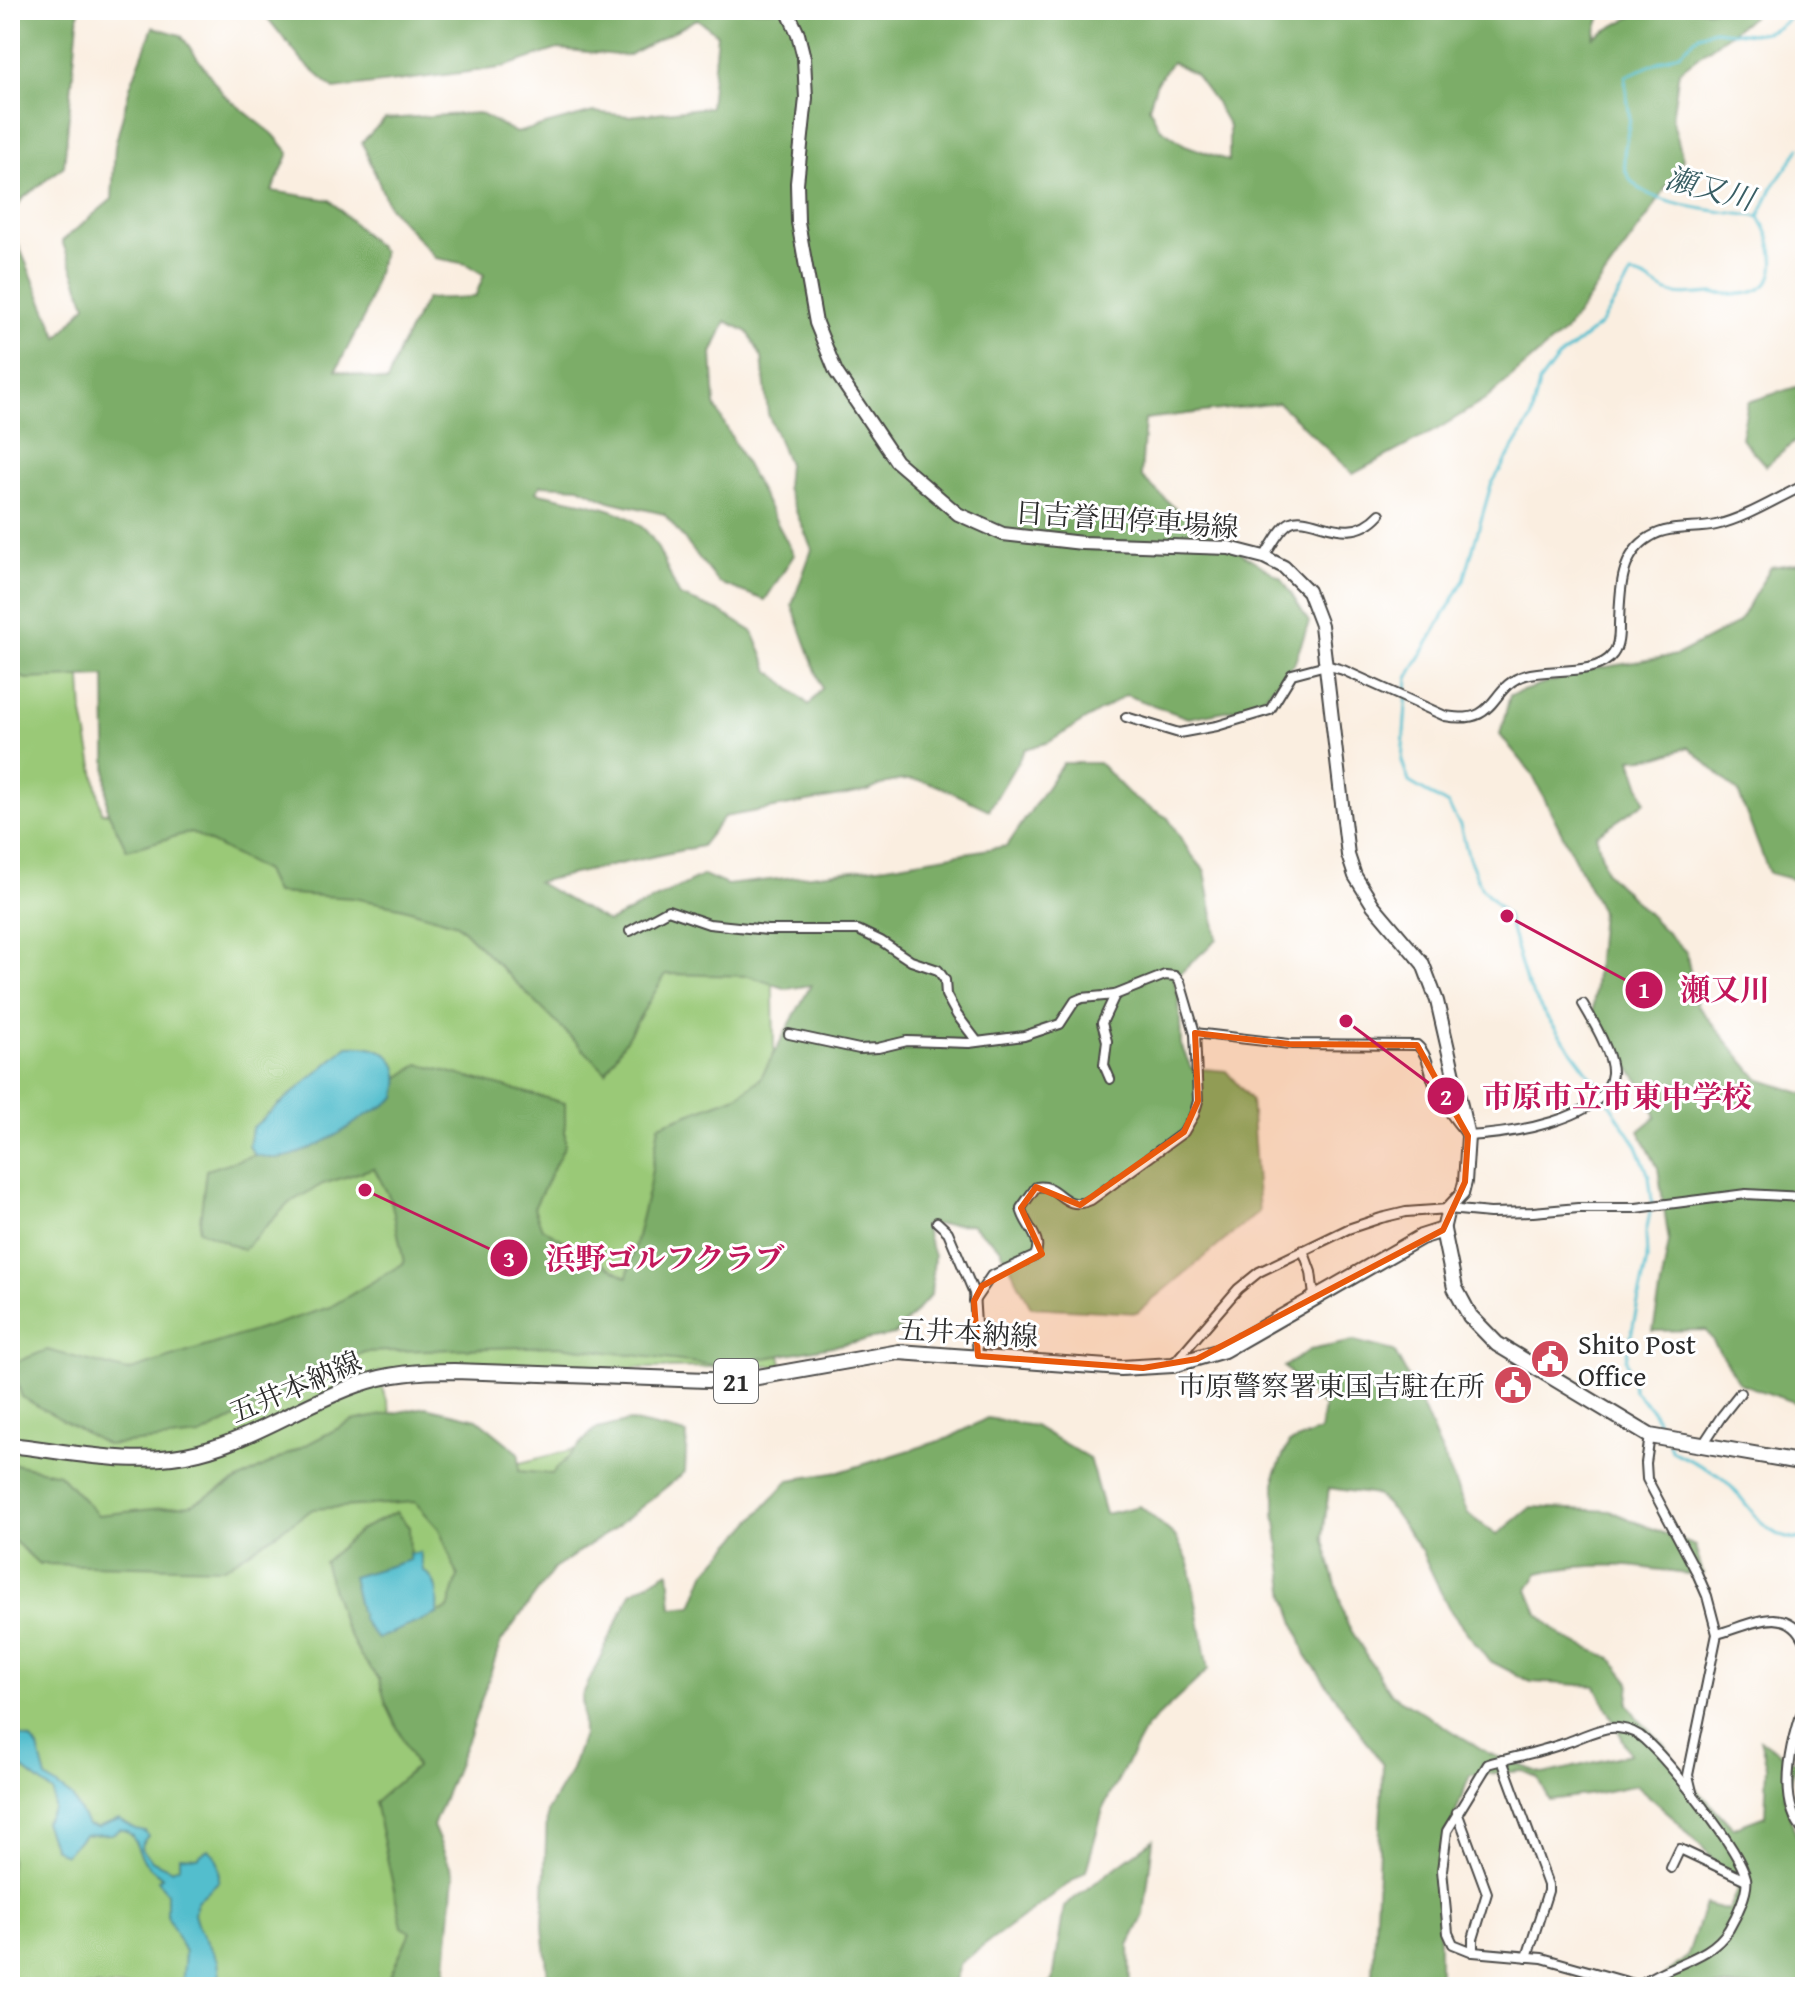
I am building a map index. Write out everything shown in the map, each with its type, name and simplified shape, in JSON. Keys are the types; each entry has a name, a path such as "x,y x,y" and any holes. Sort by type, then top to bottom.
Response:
{"main road":[{"name":"日吉誉田停車場線","path":"787,10 804,58 806,98 797,183 798,222 816,323 836,372 896,461 958,514 1003,534 1082,543 1229,548 1264,557 1284,567 1308,591 1321,625 1348,855 1355,876 1368,898 1423,964 1437,1001 1468,1136 1462,1194 1448,1209 1443,1230"},
{"name":"五井本納線","path":"10,1445 118,1458 177,1457 243,1437 359,1384 409,1372 735,1381 899,1352 1121,1368 1173,1365 1224,1350 1421,1237 1443,1230"},
{"path":"1443,1230 1455,1288 1470,1316 1497,1344 1534,1368 1650,1436 1805,1463"}],"street":[{"path":"1126,717 1179,733 1217,726 1270,710 1292,674 1326,665 1445,716 1460,719 1476,716 1485,712 1522,676 1599,666 1613,655 1619,639 1625,566 1634,549 1652,535 1691,527 1715,526 1805,485"},
{"path":"1264,557 1292,521 1305,521 1336,530 1367,525 1380,514"},
{"path":"630,931 668,910 709,924 767,930 858,930 911,961 938,970 945,980 946,995 976,1040"},
{"path":"789,1034 859,1049 907,1041 969,1043 1024,1036 1060,1024 1075,1001 1115,995 1165,975 1175,976 1180,982 1195,1033 1198,1101 1184,1132 1080,1205 1072,1204 1048,1187 1036,1187 1021,1208 1023,1218 1035,1235 1038,1251 1035,1256 991,1276 974,1301"},
{"path":"1110,1079 1104,1065 1107,1041 1102,1023 1115,995"},
{"path":"1195,1033 1289,1044 1417,1045 1426,1058 1435,1088 1454,1120 1468,1136 1502,1134 1530,1128 1588,1106 1604,1093 1612,1076 1611,1062 1583,1004"},
{"path":"1173,1365 1238,1289 1259,1272 1348,1229 1381,1218 1406,1212 1448,1209 1490,1213 1636,1208 1746,1194 1805,1197"},
{"path":"937,1222 948,1232 974,1293 978,1356"},
{"path":"1303,1250 1311,1272 1314,1296"},
{"path":"1702,1447 1740,1393"},
{"path":"1650,1436 1647,1479 1696,1571 1707,1596 1717,1634 1688,1775 1692,1793"},
{"path":"1717,1634 1755,1621 1784,1620 1794,1625 1805,1642"},
{"path":"1805,1703 1792,1740 1788,1796 1805,1833"},
{"path":"1612,1727 1621,1728 1645,1740 1692,1793 1740,1862 1747,1880 1730,1929 1704,1953 1665,1969 1638,1986 1542,1958 1473,1952 1453,1944 1448,1933 1442,1870 1447,1831 1488,1764 1565,1744 1612,1727"},
{"path":"1502,1760 1548,1885 1527,1957"},
{"path":"1457,1812 1487,1893 1473,1939 1473,1952"},
{"path":"1671,1868 1680,1849 1747,1880"}],"highlighted area":[{"path":"1195,1033 1289,1044 1417,1045 1468,1136 1465,1182 1443,1230 1197,1359 1143,1368 978,1356 974,1301 982,1286 1042,1254 1021,1208 1036,1187 1080,1205 1184,1132 1198,1101"}],"green space":[{"path":"10,10 79,10 64,166 22,199 10,219"},
{"path":"261,10 1603,10 1594,37 1644,10 1761,10 1679,71 1672,118 1683,159 1651,212 1565,331 1485,400 1353,474 1279,403 1145,419 1141,476 1181,514 1282,579 1309,622 1294,664 1257,705 1188,718 1126,695 1049,742 1025,749 989,810 930,783 901,780 868,791 724,817 701,846 537,882 608,922 704,875 727,885 887,866 1007,846 1063,763 1099,763 1133,798 1168,818 1205,871 1217,939 1174,979 1179,999 1181,1045 1191,1068 1226,1071 1251,1100 1259,1212 1137,1313 1031,1307 1000,1248 971,1224 924,1225 934,1256 931,1295 894,1335 721,1366 559,1346 364,1352 200,1436 107,1445 22,1397 11,1364 47,1350 128,1371 330,1307 404,1263 391,1200 374,1168 323,1184 289,1203 243,1250 199,1230 206,1170 261,1153 380,1090 419,1064 565,1103 565,1145 534,1208 542,1228 627,1277 649,1187 659,1125 739,1095 760,1079 811,985 787,989 749,976 666,974 606,1072 457,924 400,907 353,898 275,893 265,871 191,832 127,850 107,810 105,676 26,679 10,672 10,225 58,338 86,305 62,241 112,199 115,146 130,87 153,27 181,35 224,95 274,135 289,153 272,191 330,200 383,252 365,315 336,370 387,382 399,350 426,299 475,297 484,275 466,264 436,258 389,207 362,142 385,119 479,113 516,133 593,112 629,116 710,107 717,34 697,19 627,56 558,49 500,68 334,89 303,62","holes":["1172,62 1195,74 1216,103 1229,126 1229,161 1185,145 1159,127 1149,107 1157,82","726,321 748,332 762,358 768,414 788,464 786,488 812,549 792,605 822,688 809,705 769,670 753,632 719,611 680,596 657,547 643,528 615,511 536,492 541,485 579,487 609,501 664,514 719,583 765,600 794,555 715,406 712,353"]},
{"path":"10,362 76,592 83,714 102,813 136,811 514,911 772,950 776,1140 760,1289 783,1366 378,1372 398,1436 488,1471 632,1435 521,1568 413,1846 424,1987 10,1987"},
{"path":"1805,384 1805,433 1766,466 1741,438 1748,402"},
{"path":"1805,562 1805,883 1769,873 1738,792 1689,747 1658,757 1631,759 1645,802 1596,835 1606,872 1686,952 1697,1005 1758,1079 1805,1094 1805,1406 1739,1383 1706,1330 1653,1331 1669,1242 1658,1168 1639,1131 1656,1117 1643,1086 1592,1022 1601,911 1531,772 1500,735 1510,695 1588,670 1677,655 1738,623 1771,567"},
{"path":"1354,1341 1394,1351 1416,1392 1468,1514 1497,1535 1531,1507 1610,1511 1695,1546 1703,1574 1624,1566 1581,1567 1538,1573 1528,1590 1538,1614 1564,1638 1611,1658 1630,1682 1628,1704 1638,1719 1665,1745 1692,1784 1733,1828 1765,1816 1767,1766 1760,1740 1797,1763 1784,1797 1805,1864 1805,1987 1651,1987 1687,1957 1705,1904 1728,1910 1739,1887 1671,1815 1636,1785 1549,1800 1537,1777 1523,1771 1470,1775 1439,1858 1439,1987 1368,1987 1373,1975 1383,1765 1306,1655 1286,1597 1275,1513 1275,1474 1289,1443 1320,1431 1324,1407 1284,1367 1310,1350","holes":["1329,1488 1376,1495 1392,1510 1422,1552 1449,1609 1488,1660 1531,1682 1596,1686 1630,1754 1544,1774 1490,1754 1390,1693 1346,1622 1323,1537"]},
{"path":"425,1407 477,1419 519,1453 519,1471 552,1474 594,1430 630,1421 687,1434 685,1472 616,1527 554,1569 501,1642 470,1733 433,1826 454,1876 444,1987 385,1987 410,1932 402,1927 375,1802 416,1767 386,1704 379,1679 360,1655 343,1623 324,1562 360,1530 396,1512 409,1527 410,1560 377,1638 448,1609 458,1576 439,1529 415,1502 313,1509 224,1568 39,1564 10,1537 10,1463 59,1474 98,1515 190,1505 352,1421"},
{"path":"987,1418 1034,1426 1089,1458 1105,1514 1140,1506 1175,1536 1189,1563 1208,1670 1146,1728 1104,1806 1086,1871 960,1963 952,1987 546,1987 548,1978 543,1927 547,1811 570,1772 583,1735 582,1696 631,1593 669,1571 672,1608 692,1606 705,1573 789,1480 839,1472 949,1438"},
{"path":"1153,1840 1144,1915 1129,1945 1130,1987 1045,1987 1053,1981 1064,1906"}],"water":[{"path":"348,1046 372,1048 389,1056 398,1072 396,1097 306,1150 284,1157 255,1155 249,1146 252,1128"},
{"path":"420,1552 423,1570 432,1579 436,1590 437,1614 377,1639 362,1619 352,1577 410,1560 409,1554"},
{"path":"15,1735 30,1739 38,1748 46,1778 72,1797 87,1825 97,1827 119,1819 145,1831 148,1836 141,1849 153,1861 172,1870 180,1866 180,1856 198,1857 208,1849 215,1856 219,1868 218,1882 197,1901 194,1913 198,1927 218,1960 221,1987 182,1987 185,1952 167,1916 167,1893 158,1880 162,1877 145,1862 129,1833 120,1829 112,1834 84,1835 65,1855 54,1848 44,1822 54,1809 53,1792 22,1768 10,1766 10,1737"}],"waterway":[{"name":"瀬又川","path":"1601,1090 1543,1012 1526,982 1507,916 1481,887 1460,825 1448,805 1409,782 1402,761 1408,678 1464,580 1491,485 1531,419 1539,383 1556,360 1600,325 1631,275 1675,294 1740,294 1761,288 1773,272 1769,237 1759,217 1666,201 1635,185 1627,174 1624,161 1630,119 1626,76 1681,52 1699,35 1714,30 1752,34 1766,32 1779,27 1799,10"},
{"path":"1759,217 1772,188 1800,148"},
{"name":"瀬又川","path":"1605,1097 1637,1146 1649,1176 1652,1201 1646,1233 1647,1260 1626,1359 1634,1391 1651,1408 1662,1431"},
{"name":"瀬又川","path":"1669,1445 1672,1451 1722,1478 1758,1519 1777,1535 1805,1540"}],"place":[{"name":"瀬又川","path":"1507,916"},
{"name":"市原市立市東中学校","path":"1346,1021"},
{"name":"浜野ゴルフクラブ","path":"365,1190"},
{"name":"Shito Post Office","path":"1550,1359"},
{"name":"市原警察署東国吉駐在所","path":"1513,1385"}]}
